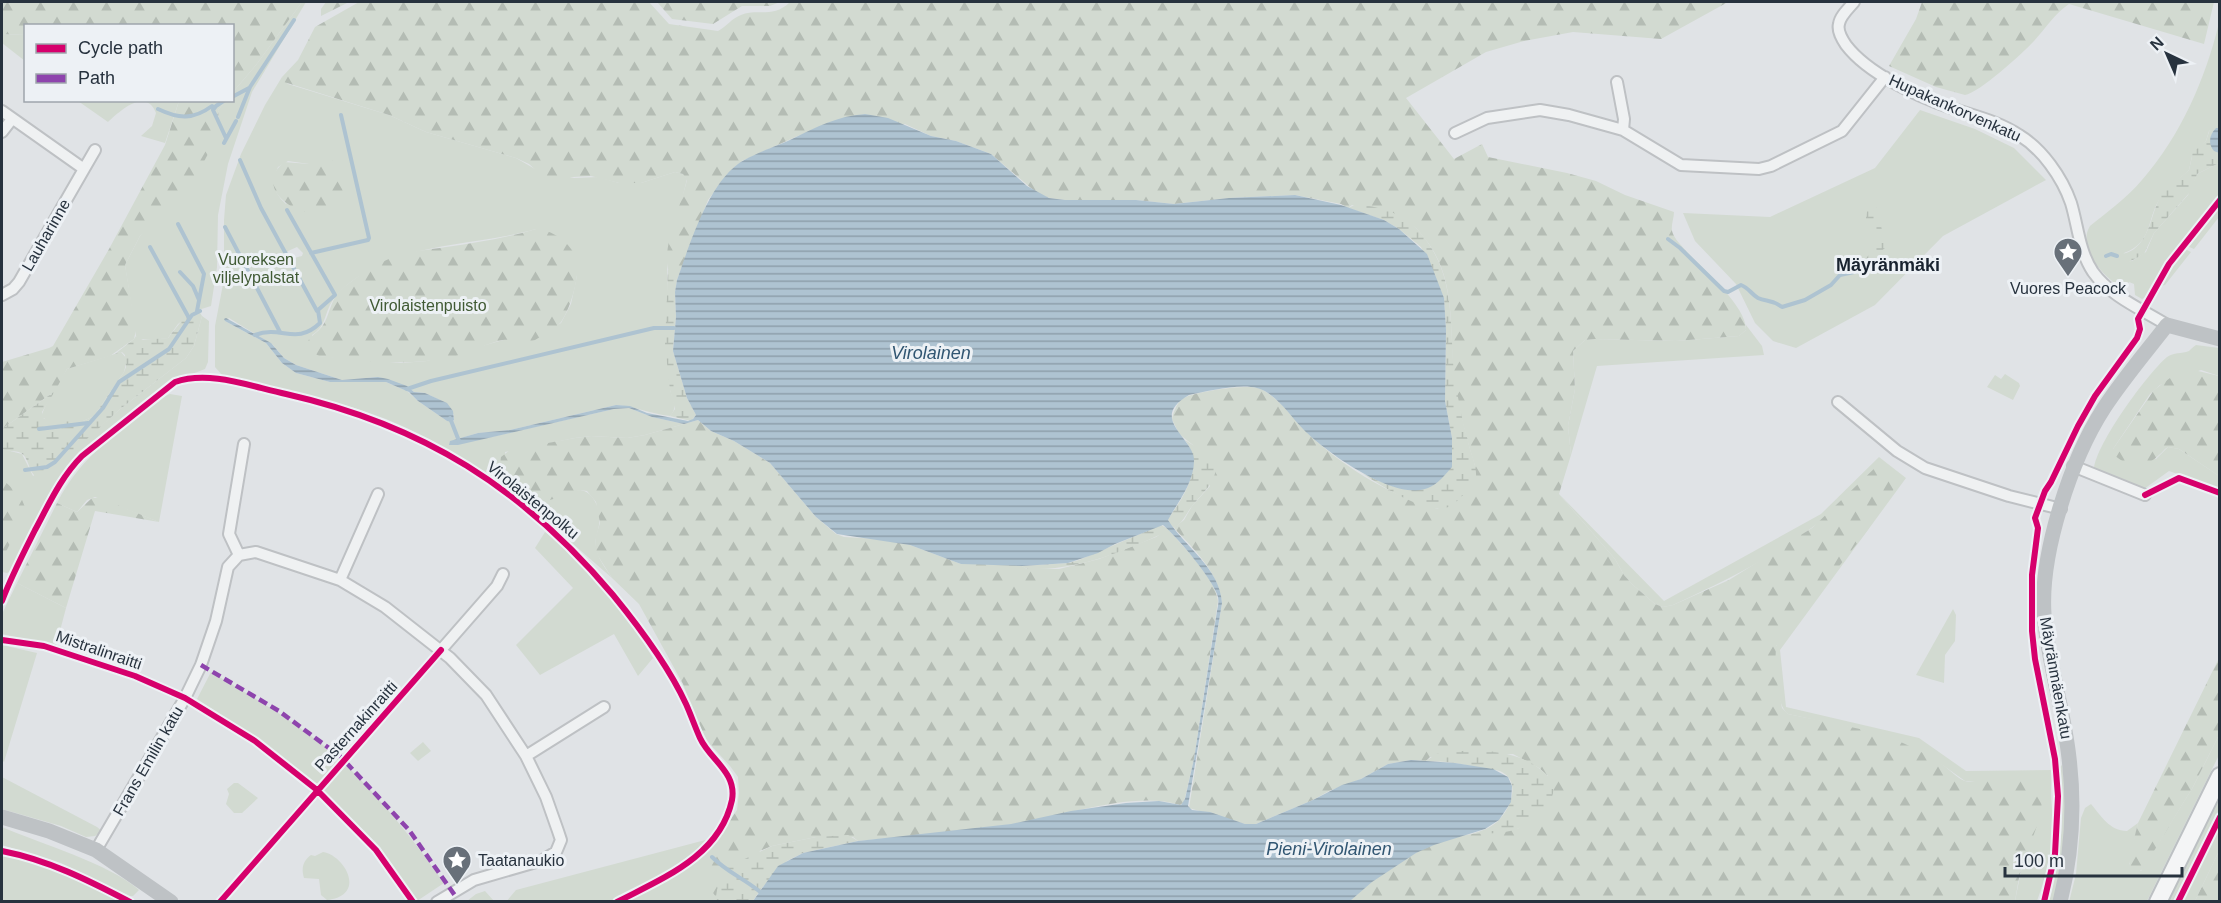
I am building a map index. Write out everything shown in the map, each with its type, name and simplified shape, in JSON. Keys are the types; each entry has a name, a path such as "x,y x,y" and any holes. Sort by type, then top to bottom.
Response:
{"main road":[{"path":"2158,902 2220,776"}],"street":[{"name":"Hupakankorvenkatu","path":"1854,2 1839,23 1841,36 1856,56 1885,77 1937,102 2007,128 2029,142 2055,172 2066,191 2081,248 2094,274 2114,292 2167,325"},
{"path":"1455,133 1487,118 1540,110 1569,115 1623,130 1681,165 1759,169 1771,166 1842,131 1885,77"},
{"path":"1617,82 1624,119 1623,130"},
{"path":"2,111 84,169"},
{"path":"2,132 12,119"},
{"name":"Lauharinne","path":"2,295 13,289 19,282 95,150"},
{"path":"2167,325 2220,339"},
{"name":"Mäyränmäenkatu","path":"2060,902 2071,847 2073,799 2069,756 2044,613 2052,538 2073,466 2104,408 2167,325"},
{"path":"1838,402 1897,451 1925,468 1993,491 2061,509"},
{"path":"244,444 230,534 238,555 256,552 339,580 385,607 441,650 486,695 526,756 546,797 561,840 556,852 543,860 474,880 439,900"},
{"path":"2073,466 2145,495"},
{"path":"339,580 378,494"},
{"name":"Frans Emilin katu","path":"96,850 193,681 215,624 228,567 238,555"},
{"path":"441,650 496,586 503,574"},
{"path":"526,756 604,707"},
{"path":"2,817 49,831 96,850 171,902"}],"green space":[{"path":"2,2 302,2 234,91 234,24 24,24 24,35 2,34"},
{"path":"302,2 306,2 252,92 228,164 218,215 217,267 211,306 195,311 178,324 168,338 139,339 136,336 125,265 140,236 220,128 218,110 225,102 234,102 234,91"},
{"path":"326,2 349,2 321,16 321,9"},
{"path":"359,2 649,2 669,24 718,31 741,15 771,12 790,2 1728,2 1661,39 1573,32 1524,41 1486,52 1406,98 1454,159 1482,144 1488,157 1596,181 1625,195 1674,212 1672,231 1675,237 1740,311 1746,330 1739,336 1676,341 1595,339 1585,340 1573,351 1575,389 1568,426 1571,455 1559,494 1615,559 1624,575 1655,604 1663,607 1673,605 1729,580 1812,528 1878,465 1886,464 1897,473 1898,483 1867,531 1776,646 1775,671 1782,708 1788,714 1861,729 1903,743 1943,765 1965,781 1982,782 2015,777 2033,781 2039,787 2042,795 2042,806 2021,870 2015,901 1350,901 1376,878 1406,858 1438,843 1455,837 1519,828 1548,776 1539,768 1513,754 1430,757 1426,761 1411,760 1388,764 1361,779 1256,824 1245,824 1189,808 1222,603 1211,572 1174,528 1184,520 1192,506 1210,486 1193,445 1179,434 1172,419 1178,404 1187,396 1231,388 1258,388 1273,397 1315,440 1357,472 1388,490 1438,509 1475,466 1454,377 1447,287 1435,254 1417,229 1399,220 1352,205 1348,208 1341,204 1295,195 1229,198 1174,204 1136,200 1049,198 1038,194 991,154 956,141 931,136 905,124 800,135 742,161 729,173 708,200 677,280 668,269 667,260 670,237 687,180 683,174 675,172 641,183 619,183 591,176 554,178 540,174 529,164 516,158 426,132 389,115 284,82 282,77 298,60 315,27"},
{"path":"657,2 780,2 770,6 742,6 713,24 672,19"},
{"path":"1922,2 2214,2 2204,44 2069,4 2011,63 1972,93 1965,95 1936,87 1889,66 1916,19"},
{"path":"2219,23 2219,124 2209,131 2206,141 2192,156 2189,170 2162,195 2144,237 2133,249 2124,253 2121,262 2132,261 2146,252 2154,233 2188,195 2197,174 2219,163 2219,197 2163,267 2146,297 2142,299 2135,295 2134,284 2129,282 2126,289 2102,272 2090,253 2087,234 2090,226 2136,187 2169,144 2199,86"},
{"path":"2,34 24,35 24,60 2,43"},
{"name":"Vuoreksen viljelypalstat","path":"282,77 288,84 389,115 426,132 516,158 535,169 574,178 598,177 619,183 641,183 675,172 683,174 687,179 667,260 670,390 674,407 670,416 616,405 510,430 478,433 454,440 482,439 614,409 629,408 652,417 684,424 627,438 591,436 505,452 506,475 519,484 526,497 580,490 590,494 598,508 599,528 596,548 600,560 612,578 506,489 449,450 418,433 386,419 305,394 223,376 215,367 215,326 224,279 226,195 241,154 265,105","holes":["288,161 309,164 286,204 278,195 275,187 278,167","536,229 577,276 571,304 561,323 532,341 507,339 427,361 401,363 319,356 312,335 322,325 337,294 362,274 407,254","297,247 303,253 302,256 286,260 288,251","229,318 273,345 284,358 296,365 342,380 378,377 408,387 414,392 425,393 444,402 454,415 454,421 447,421 407,391 386,382 330,382 296,373 282,363 266,343 225,321"]},
{"path":"79,102 140,102 126,107 108,122"},
{"path":"146,102 179,102 165,143 141,136 152,126 156,113 152,105"},
{"path":"179,102 225,102 218,110 219,133 199,171 140,236 125,265 136,330 134,339 110,356 67,369 55,391 2,429 2,362 53,346 165,145"},
{"path":"1920,110 1975,129 2014,148 2046,180 1943,236 1875,305 1796,348 1773,341 1755,323 1736,284 1695,241 1683,213 1770,217 1875,168"},
{"path":"2219,124 2219,128 2214,130 2211,136 2219,153 2219,163 2197,174 2191,191 2154,233 2144,254 2129,262 2117,260 2117,256 2132,250 2140,243 2164,191 2189,170 2193,152 2206,141 2210,129"},
{"path":"328,159 338,166 342,180 341,200 332,211 317,214 300,210 285,202 275,191 274,177 284,162 309,164"},
{"path":"1871,203 1876,207 1882,230 1877,234 1869,229 1866,221"},
{"path":"1357,204 1391,212 1409,222 1425,238 1432,249 1445,280 1457,394 1476,472 1471,487 1448,507 1436,509 1426,507 1390,490 1362,473 1405,489 1423,489 1431,486 1449,470 1452,438 1445,401 1444,298 1421,247 1384,220 1348,208"},
{"path":"2219,206 2219,217 2194,249 2187,246"},
{"name":"Virolaistenpuisto","path":"536,229 549,232 566,243 575,254 578,267 574,293 564,317 556,327 535,340 527,342 503,340 443,359 407,362 319,356 308,346 309,340 326,320 339,292 373,267 411,252 491,240"},
{"path":"1884,240 1887,244 1885,248 1863,267 1861,265 1863,261"},
{"path":"2185,249 2191,252 2165,285 2160,286 2164,276"},
{"path":"668,269 677,280 673,351 687,398 696,415 691,421 670,416 675,409 670,390 665,345"},
{"path":"199,311 202,316 194,346 186,358 119,410 45,477 35,476 21,453 2,449 2,429 55,391 42,412 44,419 83,421 94,416 126,367 125,355 122,352 115,354 136,336 143,340 168,338 183,319"},
{"path":"202,316 209,321 208,362 205,369 169,383 77,457 54,489 12,571 2,572 2,449 22,454 33,476 64,458 119,410 186,358 194,346"},
{"path":"1746,325 1762,346 1764,355 1597,366 1571,455 1568,426 1575,389 1573,351 1585,340 1676,341 1739,336 1746,330"},
{"path":"2196,345 2219,348 2219,376 2201,370 2160,385 2150,394 2113,449 2156,459 2168,447 2179,449 2219,476 2219,488 2169,471 2144,489 2094,469 2103,443 2147,378 2167,357 2189,351"},
{"path":"121,352 127,359 124,372 94,416 83,421 48,421 42,417 48,401 67,369"},
{"path":"2194,370 2219,376 2219,476 2179,449 2168,447 2153,460 2140,465 2127,463 2113,454 2113,449 2154,390 2170,378"},
{"path":"2005,374 2020,386 2013,400 1987,387 1995,375 2001,379"},
{"path":"170,394 182,396 159,522 95,497 87,500 77,512 57,503 78,471 104,443"},
{"path":"698,420 711,431 734,441 770,463 816,517 836,534 844,537 878,539 910,545 961,564 1007,564 1027,569 1059,569 1099,559 1156,537 1168,529 1205,573 1216,592 1218,601 1194,759 1184,802 1180,805 1162,801 1120,803 1013,824 858,841 853,837 816,837 772,846 732,865 717,890 716,897 711,890 709,852 737,810 738,777 708,742 683,684 639,604 612,578 598,556 595,547 600,523 596,502 587,491 580,490 545,501 531,501 515,480 502,470 501,465 501,457 510,450 591,436 627,438"},
{"path":"1185,440 1212,457 1216,468 1210,484 1183,520 1174,528 1168,519 1186,490 1192,470 1193,460"},
{"path":"1879,457 1906,478 1780,650 1786,707 1919,738 1966,771 2053,770 2052,845 2037,901 2015,901 2029,845 1975,782 1965,781 1944,766 1902,743 1862,730 1788,714 1784,710 1776,683 1775,648 1829,514 1793,541 1754,565 1673,605 1663,607 1655,604 1633,585 1615,559 1559,494 1664,601 1821,514"},
{"path":"2,462 3,480 20,495 27,512 2,559"},
{"path":"92,498 100,498 159,522 95,511 66,608 17,583 57,503 77,512"},
{"path":"1161,525 1168,529 1164,533 1087,562 1055,568 1029,569 1022,566 1068,563 1079,560"},
{"path":"545,532 591,573 643,641 653,658 638,676 614,634 540,675 516,645 573,588 535,548"},
{"path":"17,583 66,608 56,646 2,634 2,614"},
{"path":"1953,609 1956,615 1955,641 1945,655 1944,683 1916,675"},
{"path":"2,645 37,653 4,762 2,760"},
{"path":"2219,658 2219,735 2193,787 2143,869 2138,872 2131,867 2129,859 2138,823"},
{"path":"211,672 299,727 332,752 374,794 422,852 444,883 417,901 375,844 329,796 287,761 197,699"},
{"path":"2219,735 2219,755 2147,901 2069,902 2076,874 2081,818 2085,808 2091,804 2106,822 2121,830 2127,831 2138,823 2129,864 2141,871 2193,787"},
{"path":"423,742 431,751 418,761 410,753"},
{"path":"1487,751 1512,755 1534,765 1553,782 1551,800 1540,815 1514,830 1472,834 1497,822 1510,803 1512,788 1511,781 1500,771 1426,761 1436,754"},
{"path":"2062,765 2068,811 2055,901 2049,902 2057,868 2061,835 2060,767"},
{"path":"2,777 102,831 95,836 86,837 61,826 2,809"},
{"path":"234,783 238,783 258,798 242,813 234,813 226,804 229,794 227,789"},
{"path":"2219,794 2219,810 2176,901 2167,902"},
{"path":"770,823 742,901 506,902 516,890"},
{"path":"2219,825 2219,851 2195,901 2182,902"},
{"path":"2,827 110,871 139,890 130,896 61,863 2,845"},
{"path":"848,835 858,841 803,853 787,861 753,901 717,902 719,881 724,871 732,865 772,846 816,837"},
{"path":"2219,851 2219,901 2195,901"},
{"path":"323,852 338,860 344,867 349,883 347,891 339,897 327,900 321,895 319,879 304,878 303,871 304,862 308,857"},
{"path":"2,855 55,869 122,901 2,901"},
{"path":"485,891 494,901 467,901 476,894"}],"water":[{"name":"Virolainen","path":"865,114 888,118 931,136 956,141 991,154 1027,186 1049,198 1136,200 1174,204 1229,198 1295,195 1341,205 1384,220 1399,229 1427,254 1444,298 1445,401 1452,438 1452,467 1432,486 1414,490 1398,488 1380,482 1344,462 1304,430 1277,400 1257,388 1233,387 1189,395 1177,404 1172,412 1172,420 1188,444 1194,461 1188,485 1168,520 1209,568 1220,590 1222,603 1188,806 1192,810 1210,812 1245,824 1256,824 1342,785 1361,779 1388,764 1411,760 1455,763 1493,769 1508,777 1512,786 1511,802 1499,820 1485,829 1416,853 1372,882 1350,901 753,901 778,866 803,853 858,841 1011,824 1071,811 1126,803 1159,801 1181,805 1185,799 1194,759 1218,606 1218,597 1209,580 1186,549 1163,525 1098,553 1068,563 1022,566 961,564 910,545 837,534 816,517 770,463 734,441 711,431 698,420 684,424 652,417 629,408 614,409 458,445 449,445 450,441 478,433 510,430 616,405 630,406 647,413 688,421 693,419 696,415 687,398 673,351 676,317 675,292 688,250 709,201 727,174 743,161 827,123"},
{"path":"2216,128 2219,128 2219,153 2214,151 2210,142"},
{"path":"226,318 271,343 284,358 296,365 342,380 378,377 388,379 407,386 414,392 425,393 447,403 453,411 454,420 447,421 409,392 386,382 330,382 296,373 282,363 266,343 225,321"}],"waterway":[{"path":"238,117 250,87 294,20"},
{"path":"234,96 249,88"},
{"path":"222,102 213,110 226,138"},
{"path":"158,109 173,115 192,116 212,106 214,108"},
{"path":"311,253 369,238 341,115"},
{"path":"224,143 236,121"},
{"path":"240,160 261,208 317,311"},
{"path":"255,335 273,332 296,334 311,330 320,323 318,310 335,295 287,210"},
{"path":"178,224 204,274 197,311"},
{"path":"225,227 280,332"},
{"path":"1668,239 1724,291 1728,292 1741,285 1758,298 1782,307 1805,300 1831,285 1840,275 1859,271 1863,267"},
{"path":"150,247 189,318"},
{"path":"2106,256 2111,254 2117,256"},
{"path":"180,272 193,286 199,300"},
{"path":"25,470 47,467 55,462 103,408 119,382 169,349 192,315 200,311"},
{"path":"407,389 431,381 654,328 674,328"},
{"path":"450,418 459,441"},
{"path":"39,429 88,423"},
{"path":"712,857 759,891"}],"marked path":[{"path":"201,665 279,711 341,757 409,830 456,897"}],"cycle path":[{"path":"2044,902 2055,854 2058,796 2055,759 2035,659 2032,631 2032,575 2038,528 2035,518 2045,491 2078,426 2095,396 2137,338 2140,329 2138,319 2169,264 2220,200"},
{"name":"Virolaistenpolku","path":"2,601 45,510 75,464 175,382 202,378 245,384 336,407 382,423 426,443 467,466 506,493 543,523 579,557 613,595 662,661 679,689 704,746 731,782 732,800 726,819 702,851 670,874 617,902"},
{"path":"2145,495 2179,478 2220,493"},
{"name":"Mistralinraitti","path":"2,640 44,646 135,676 185,698 255,741 317,790 376,850 413,902"},
{"name":"Pasternakinraitti","path":"220,902 441,650"},
{"path":"2178,902 2220,817"},
{"path":"2,851 52,865 130,902"}],"place":[{"name":"Vuores Peacock","path":"2068,278"},
{"name":"Taatanaukio","path":"457,886"}],"district":[{"name":"Mäyränmäki","path":"1888,265"}],"water label":[{"name":"Pieni-Virolainen","path":"1329,849"}]}
